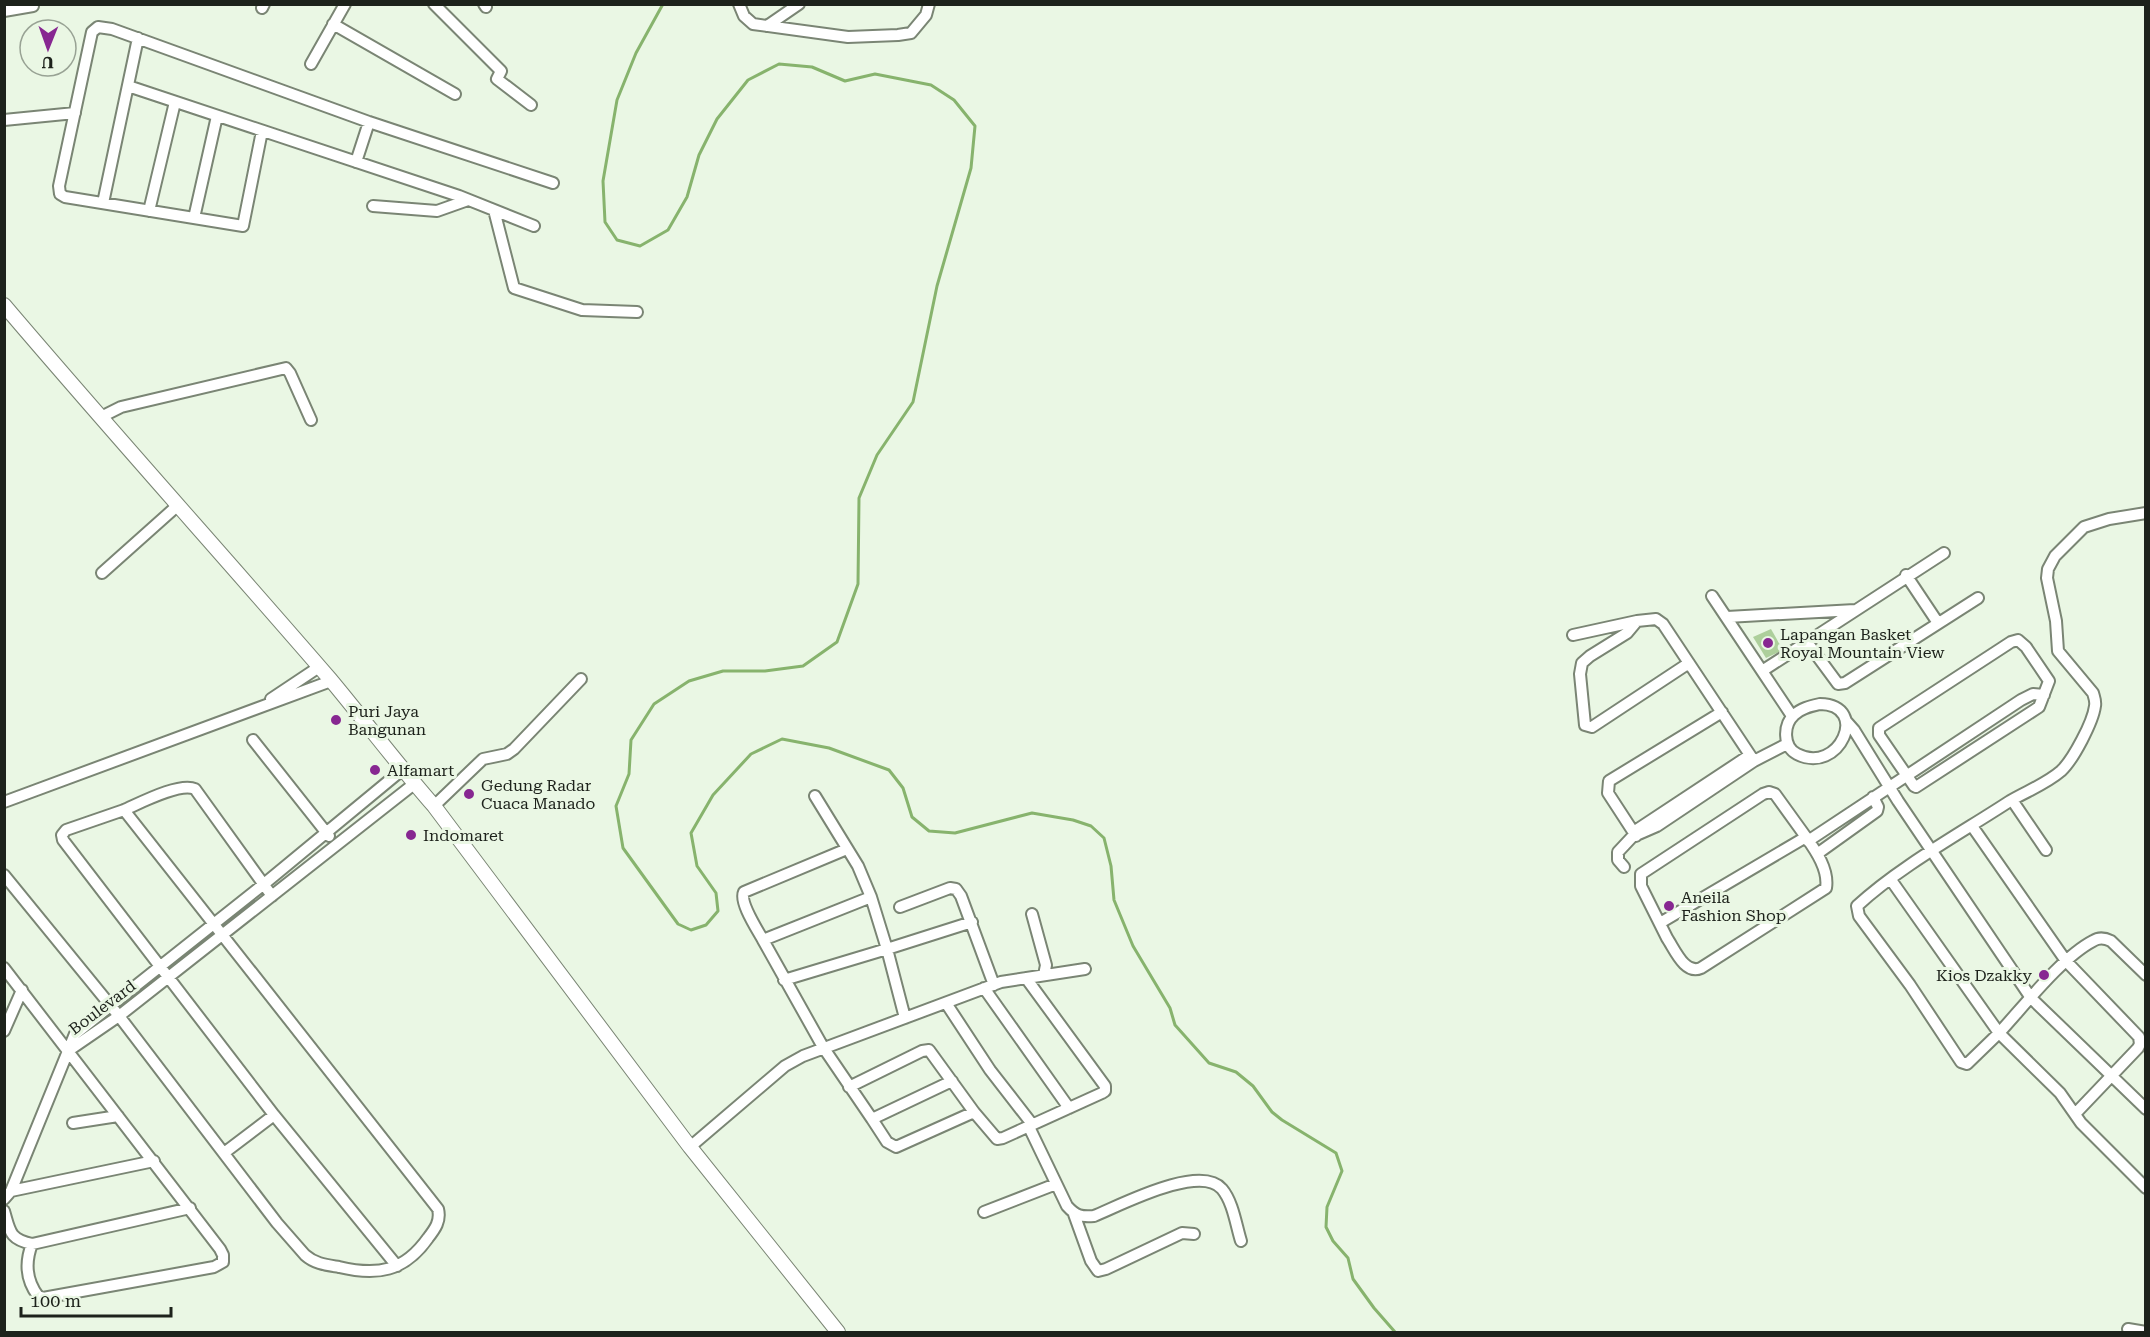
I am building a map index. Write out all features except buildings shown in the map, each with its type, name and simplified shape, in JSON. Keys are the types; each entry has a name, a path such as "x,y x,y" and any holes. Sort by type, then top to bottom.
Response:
{"street":[{"path":"311,64 345,4"},
{"path":"434,4 501,71 496,79 531,105"},
{"path":"767,26 800,4"},
{"path":"743,6 744,16 753,24 848,37 911,33 926,15 929,4"},
{"path":"4,11 33,6"},
{"path":"333,24 455,94"},
{"path":"262,131 243,226 65,197 60,194 59,186 94,29 98,27 138,38 369,122 553,183"},
{"path":"103,203 138,38"},
{"path":"128,86 468,200 534,226"},
{"path":"149,211 175,102"},
{"path":"4,120 75,113"},
{"path":"194,218 217,116"},
{"path":"356,162 369,122"},
{"path":"373,206 437,211 468,200"},
{"path":"494,210 514,288 582,310 637,312"},
{"path":"4,305 319,667 434,806 690,1147 838,1332"},
{"path":"101,417 121,407 286,368 311,420"},
{"path":"102,573 177,506"},
{"path":"2145,513 2109,519 2084,527 2051,562 2047,578 2056,621 2058,651 2093,693 2095,707 2071,761 2052,778 2012,800 1932,852 1857,906 1857,913 1964,1064 1971,1062 2066,961 2094,940 2106,938 2111,941 2145,975"},
{"path":"1762,670 1906,575 1944,553"},
{"path":"1906,575 1938,623"},
{"path":"1712,596 1792,716"},
{"path":"1807,642 1840,685 1978,598"},
{"path":"1727,617 1856,610"},
{"path":"1573,635 1651,618 1660,621 1752,758"},
{"path":"1637,621 1627,633 1582,663 1580,674 1583,720 1586,727 1592,727 1689,663"},
{"path":"2021,641 2047,678 2049,685 2039,707 1916,787 1907,775 1879,735 1879,728 2011,642 2021,641"},
{"path":"258,708 319,667"},
{"path":"434,806 483,759 507,754 514,749 581,679"},
{"path":"4,802 331,681"},
{"path":"1660,923 1807,839 2021,700 2033,694 2044,695"},
{"path":"1846,721 1845,737 1835,749 1825,755 1817,758 1804,757 1793,752 1787,744 1787,729 1792,716 1809,707 1827,704 1839,710 2031,998 2145,1109"},
{"path":"1635,835 1608,793 1609,781 1722,712"},
{"path":"253,740 336,844"},
{"path":"1624,867 1618,860 1618,852 1635,835 1657,825 1752,758 1787,744"},
{"name":"Boulevard","path":"68,1051 75,1034 264,884 402,770"},
{"name":"Boulevard","path":"68,1051 119,1016 414,784"},
{"path":"272,896 195,789 190,787 180,788 63,832 62,837 159,967 397,1266"},
{"path":"1769,792 1775,794 1817,854 1826,876 1827,884 1822,891 1693,970 1688,967 1667,938 1641,886 1641,874 1769,792"},
{"path":"815,796 858,866 871,897 905,1018"},
{"path":"1817,854 1877,811 1878,807 1873,798"},
{"path":"2012,800 2046,850"},
{"path":"4,875 119,1016 277,1223 309,1259 359,1272 380,1272 397,1266 415,1254 423,1245 438,1221 438,1209 124,810"},
{"path":"1972,826 2066,961 2139,1037 2138,1048 2075,1114"},
{"path":"847,849 744,891 743,902 823,1047 887,1142 896,1147 974,1112"},
{"path":"1891,880 1999,1033 2060,1094 2092,1134 2145,1188"},
{"path":"900,907 950,888 956,889 972,922 989,987 1069,1108"},
{"path":"763,940 871,897"},
{"path":"1032,914 1046,965 1044,975"},
{"path":"784,980 972,922"},
{"path":"4,968 190,1208 223,1255 223,1262 219,1266 43,1298 38,1296 34,1290 26,1268 32,1244"},
{"path":"690,1147 785,1066 823,1047 989,987 1026,978 1085,969"},
{"path":"849,1087 928,1050 997,1139 1105,1091 1105,1086 1026,978"},
{"path":"4,1031 21,990"},
{"path":"946,1003 1030,1126 1056,1184 1067,1206 1074,1214 1090,1261 1098,1271 1182,1233 1194,1233"},
{"path":"8,1195 68,1051"},
{"path":"872,1119 952,1082"},
{"path":"224,1153 274,1114"},
{"path":"73,1123 118,1116"},
{"path":"8,1195 154,1161"},
{"path":"1074,1214 1084,1217 1094,1216 1183,1181 1207,1182 1221,1188 1231,1207 1241,1241"},
{"path":"984,1212 1056,1184"},
{"path":"4,1211 13,1236 21,1242 32,1244 190,1208"},
{"path":"2128,1329 2145,1332"}],"green space":[{"name":"Lapangan Basket Royal Mountain View","path":"1771,629 1783,650 1766,658 1753,637"}],"waterway":[{"path":"663,4 636,53 617,100 603,181 605,222 617,240 640,246 668,230 687,197 699,155 717,119 748,80 779,64 812,67 845,81 875,74 931,85 954,100 975,126 971,168 937,286 913,402 877,455 859,498 858,584 837,642 803,666 765,671 723,671 689,681 654,704 631,740 629,774 616,806 623,848 678,924 691,930 706,925 718,911 716,893 697,866 691,833 713,795 751,754 782,739 829,748 889,770 903,788 912,817 929,831 955,833 1032,813 1073,820 1091,826 1104,838 1111,866 1114,900 1133,946 1170,1008 1175,1025 1209,1063 1236,1072 1253,1086 1272,1112 1336,1153 1342,1171 1327,1207 1326,1227 1333,1241 1348,1258 1353,1279 1395,1332"}],"place":[{"name":"Lapangan Basket Royal Mountain View","path":"1768,643"},
{"name":"Puri Jaya Bangunan","path":"336,720"},
{"name":"Alfamart","path":"375,770"},
{"name":"Gedung Radar Cuaca Manado","path":"469,794"},
{"name":"Indomaret","path":"411,835"},
{"name":"Aneila Fashion Shop","path":"1669,906"},
{"name":"Kios Dzakky","path":"2044,975"}]}
